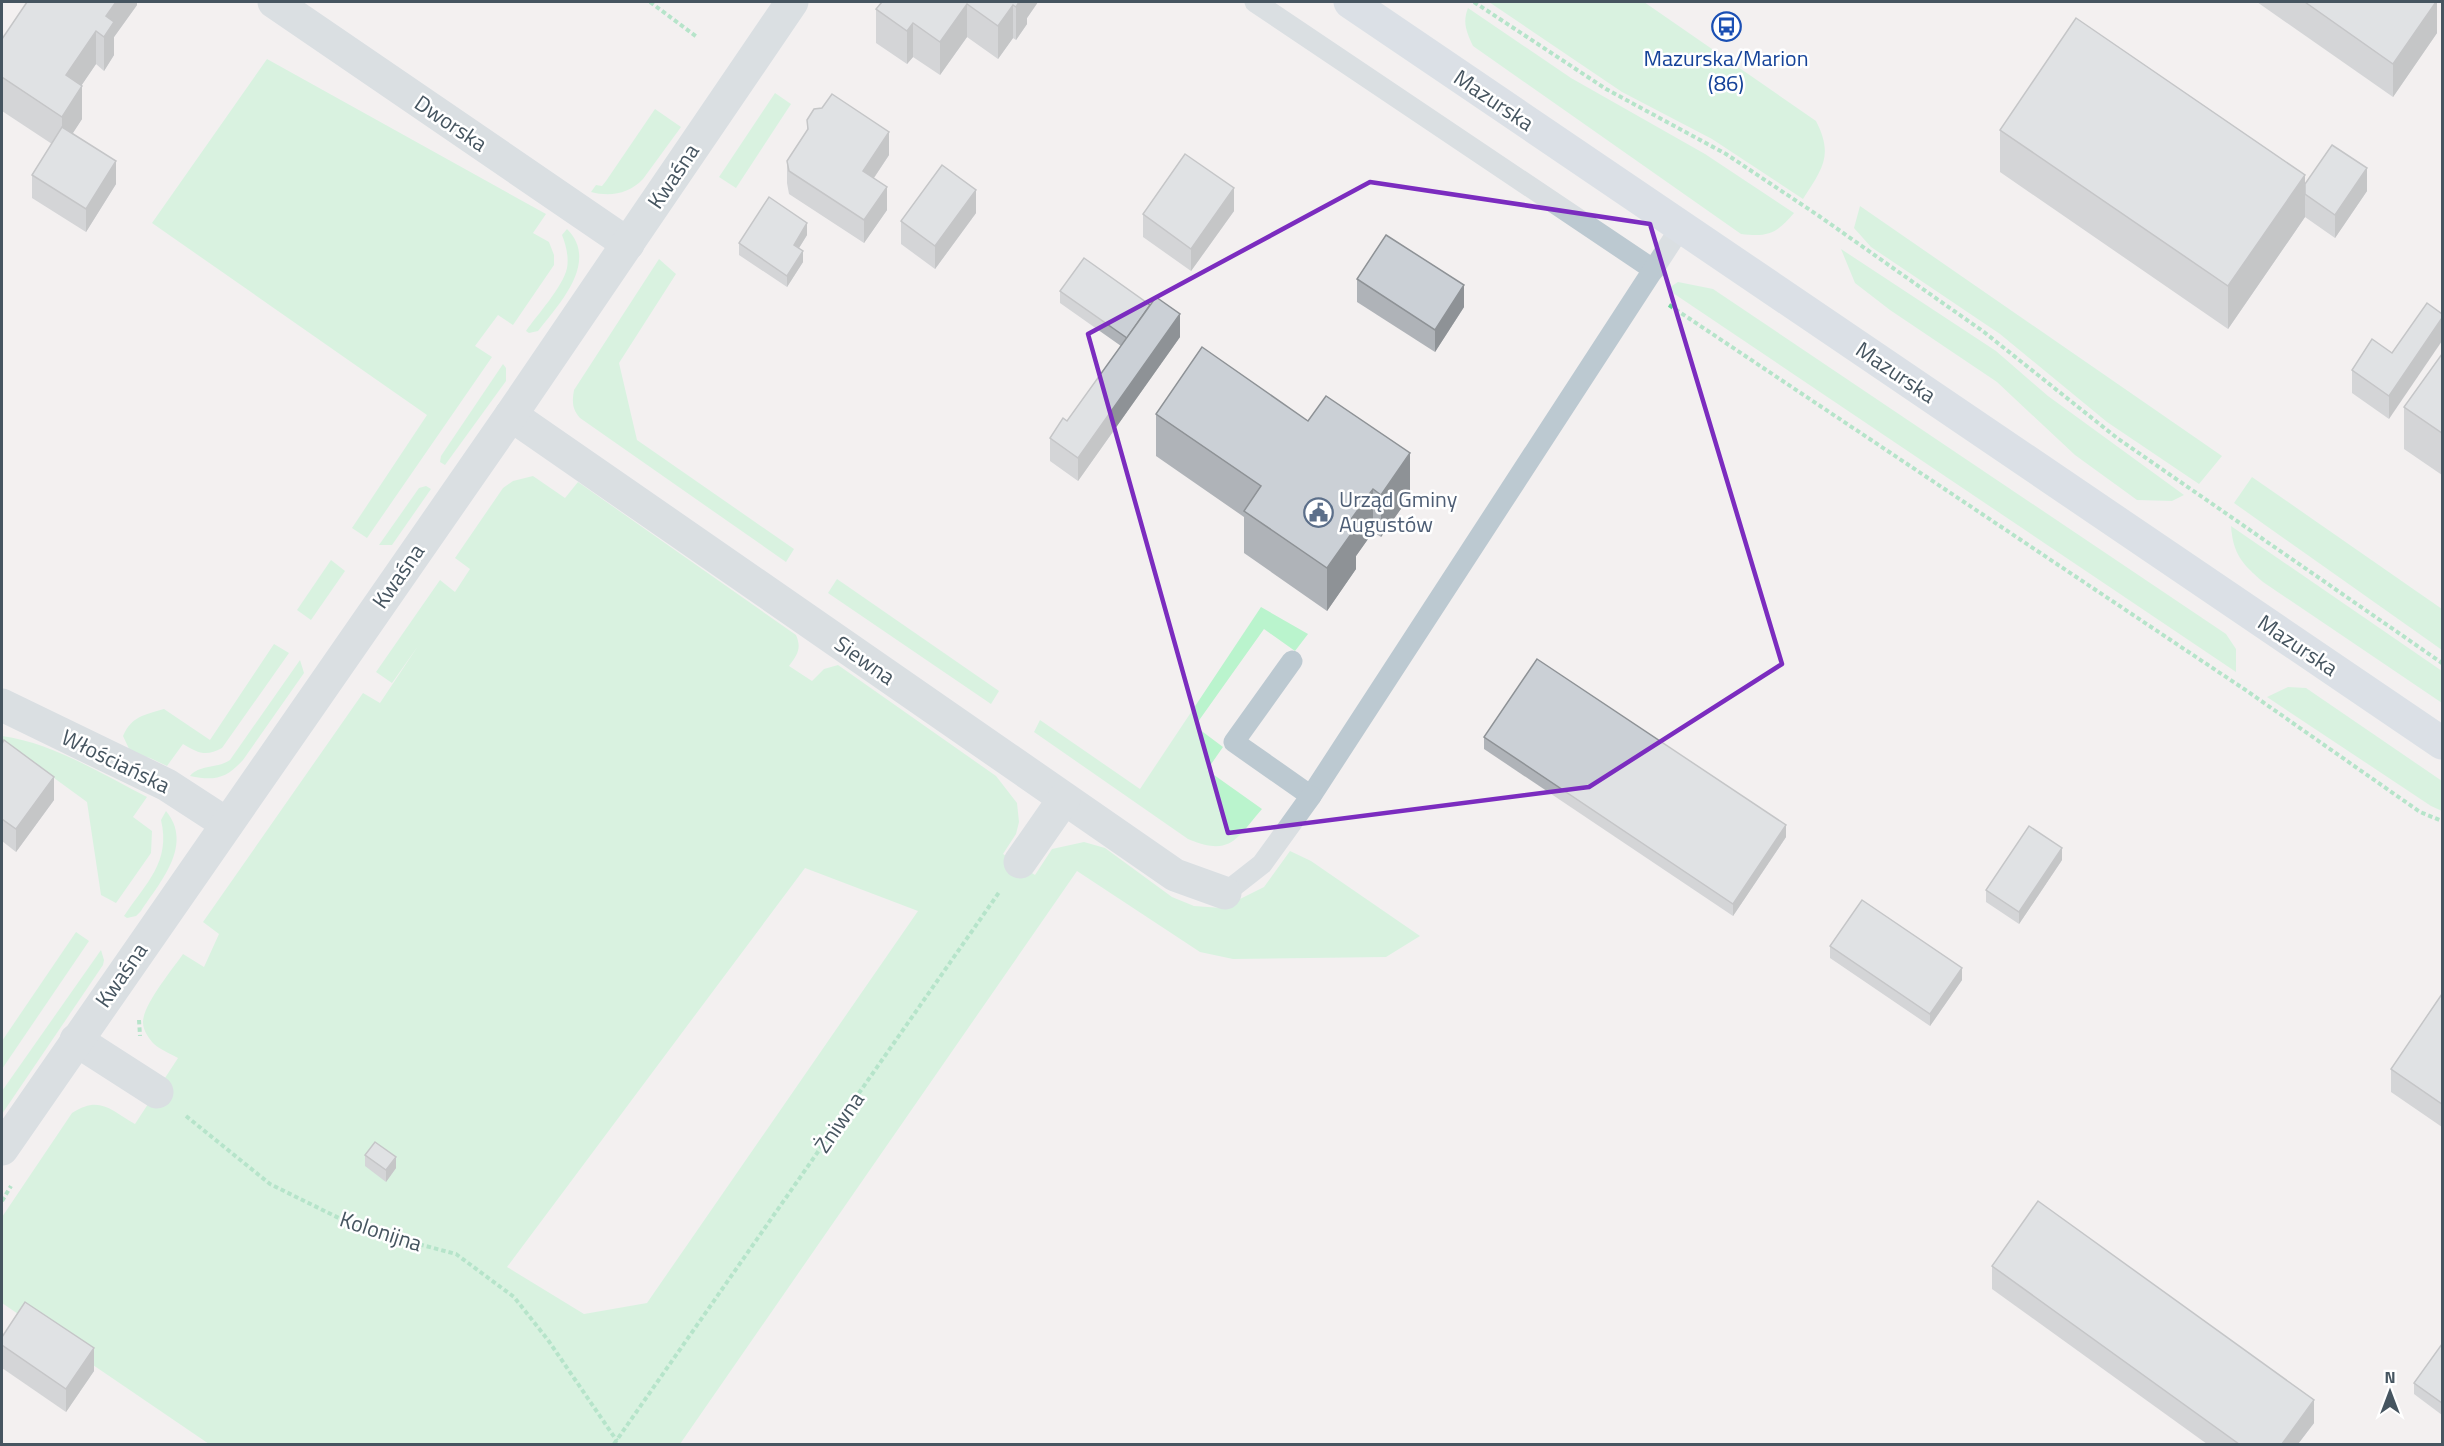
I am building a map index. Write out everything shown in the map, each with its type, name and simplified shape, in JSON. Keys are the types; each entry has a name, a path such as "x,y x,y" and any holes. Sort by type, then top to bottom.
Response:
{"main road":[{"name":"Mazurska","path":"1350,2 2442,742"}],"street":[{"name":"Dworska","path":"274,2 628,244"},
{"name":"Kwaśna","path":"2,1149 511,415 792,2"},
{"name":"Siewna","path":"511,415 1175,875 1224,893"},
{"name":"Włościańska","path":"2,705 167,785 226,824"},
{"path":"1020,862 1064,799"},
{"path":"76,1040 157,1092"}],"lane":[{"path":"1255,2 1649,279"},
{"path":"1224,893 1262,864 1311,796 1681,227"},
{"path":"1292,661 1234,742 1311,796"}],"path":[{"path":"650,2 697,37"},
{"path":"1474,2 1606,89 1726,154 1819,216 1984,332 2117,438 2442,663"},
{"path":"1649,279 2420,812 2442,821"},
{"name":"Żniwna","path":"615,1443 1020,862"},
{"name":"Kolonijna","path":"157,1092 270,1184 360,1229 456,1254 514,1297 548,1340 615,1443"}],"highlighted area":[{"path":"1370,182 1650,224 1782,664 1589,787 1228,833 1088,334"}],"green space":[{"path":"1489,2 1644,2 1816,121 1825,153 1816,179 1803,199 1712,139 1622,92"},
{"path":"1468,8 1571,78 1705,154 1794,213 1782,226 1771,232 1758,235 1741,234 1473,46 1465,23"},
{"path":"267,59 546,214 533,233 549,242 554,255 554,265 513,325 498,315 475,346 492,357 367,538 352,528 427,415 152,223"},
{"path":"775,93 791,104 736,188 719,177"},
{"path":"655,109 681,127 643,179 632,188 619,193 591,192 596,185 602,186 606,181"},
{"path":"1860,206 2222,456 2199,484 2107,422 2000,334 1871,247 1854,228"},
{"path":"567,229 576,242 579,255 578,269 556,309 538,331 529,333 526,331 565,276 568,260 562,235"},
{"path":"1841,249 1996,351 2048,396 2184,495 2172,501 2137,500 2075,455 1997,382 1890,310 1855,283"},
{"path":"659,259 676,274 619,363 637,440 794,549 786,562 580,418 574,408 574,390"},
{"path":"1678,282 1713,289 2226,634 2236,649 2236,672 1667,289"},
{"path":"503,364 506,368 506,381 445,465 440,462 441,456"},
{"path":"533,476 565,498 578,482 796,635 799,644 798,652 789,666 812,681 824,669 838,665 996,776 1017,803 1019,822 1016,834 1003,854 1035,875 1052,849 1084,842 1105,848 1172,897 1194,906 1222,908 1264,887 1290,851 1311,861 1420,936 1386,957 1233,959 1200,952 1077,871 680,1444 209,1444 2,1303 2,1217 72,1113 90,1105 105,1106 135,1124 178,1058 154,1044 145,1031 144,1016 152,998 183,954 204,967 219,934 203,922 363,693 380,703 418,646 392,683 376,672 440,580 455,592 470,569 455,558 503,488 513,481","holes":["805,868 918,911 647,1303 584,1314 507,1267"]},
{"path":"2252,477 2442,609 2442,650 2234,503"},
{"path":"426,486 431,489 392,545 379,545 419,488"},
{"path":"2231,526 2442,671 2442,703 2263,582 2249,570 2236,551"},
{"path":"331,560 345,571 311,620 297,610"},
{"path":"837,579 999,691 991,704 828,593"},
{"path":"1261,607 1308,634 1295,651 1264,629 1195,726 1223,747 1207,770 1262,809 1246,829 1231,842 1214,846 1188,839 1034,732 1040,720 1140,789"},
{"path":"274,644 289,653 222,748 202,753 183,744 167,766 131,753 123,736 130,724 139,717 164,709 210,740"},
{"path":"300,660 304,673 243,760 231,771 219,777 190,776 199,770 230,760"},
{"path":"2288,687 2306,688 2442,781 2442,811 2431,806 2267,697"},
{"path":"2,736 58,752 147,797 133,817 152,831 151,853 116,903 101,895 87,802 2,740"},
{"path":"166,811 174,824 177,837 171,863 165,876 141,911 136,916 127,918 124,916 155,871 163,848 161,820"},
{"path":"76,932 89,941 2,1069 2,1041"},
{"path":"101,950 103,965 2,1114 2,1091"}],"building":[{"path":"27,2 116,2 106,16 114,22 104,37 96,31 66,75 82,86 62,117 2,77 2,39"},
{"path":"882,2 1019,2 1016,7 1013,5 998,26 967,4 940,42 913,23 907,31 876,9"},
{"path":"2305,2 2436,2 2393,64"},
{"path":"2076,18 2305,175 2228,286 2000,130"},
{"path":"832,94 889,132 863,171 887,187 864,220 789,171 787,161 808,129 807,120 814,109 822,108"},
{"path":"62,127 116,161 86,209 32,175"},
{"path":"2332,145 2367,168 2335,215 2305,194 2305,184"},
{"path":"1185,154 1234,188 1191,249 1143,214"},
{"path":"942,165 976,190 935,246 901,221"},
{"path":"769,197 807,223 794,245 803,251 787,276 739,243"},
{"path":"1386,235 1464,285 1435,330 1357,279"},
{"path":"1084,258 1150,305 1127,338 1060,291"},
{"path":"1156,297 1180,314 1078,458 1050,438 1063,418 1067,421"},
{"path":"2427,303 2442,314 2442,318 2389,396 2352,370 2372,339 2392,353"},
{"path":"1202,347 1308,421 1326,396 1410,453 1381,495 1373,489 1349,522 1356,527 1327,568 1244,511 1261,486 1156,414"},
{"path":"2442,354 2442,433 2404,407"},
{"path":"1537,659 1786,825 1733,904 1484,737"},
{"path":"4,740 54,777 16,829 2,819 2,744"},
{"path":"2029,826 2062,848 2019,912 1986,890"},
{"path":"1862,900 1962,968 1930,1014 1830,946"},
{"path":"2442,994 2442,1104 2391,1069"},
{"path":"375,1142 396,1157 386,1170 365,1155"},
{"path":"2038,1201 2314,1400 2282,1444 2239,1444 1992,1266"},
{"path":"25,1302 94,1348 66,1389 2,1345 2,1337"},
{"path":"2442,1344 2442,1403 2414,1383"}],"place":[{"name":"Mazurska/Marion (86)","path":"1726,26"},
{"name":"Urząd Gminy Augustów","path":"1318,512"}]}
